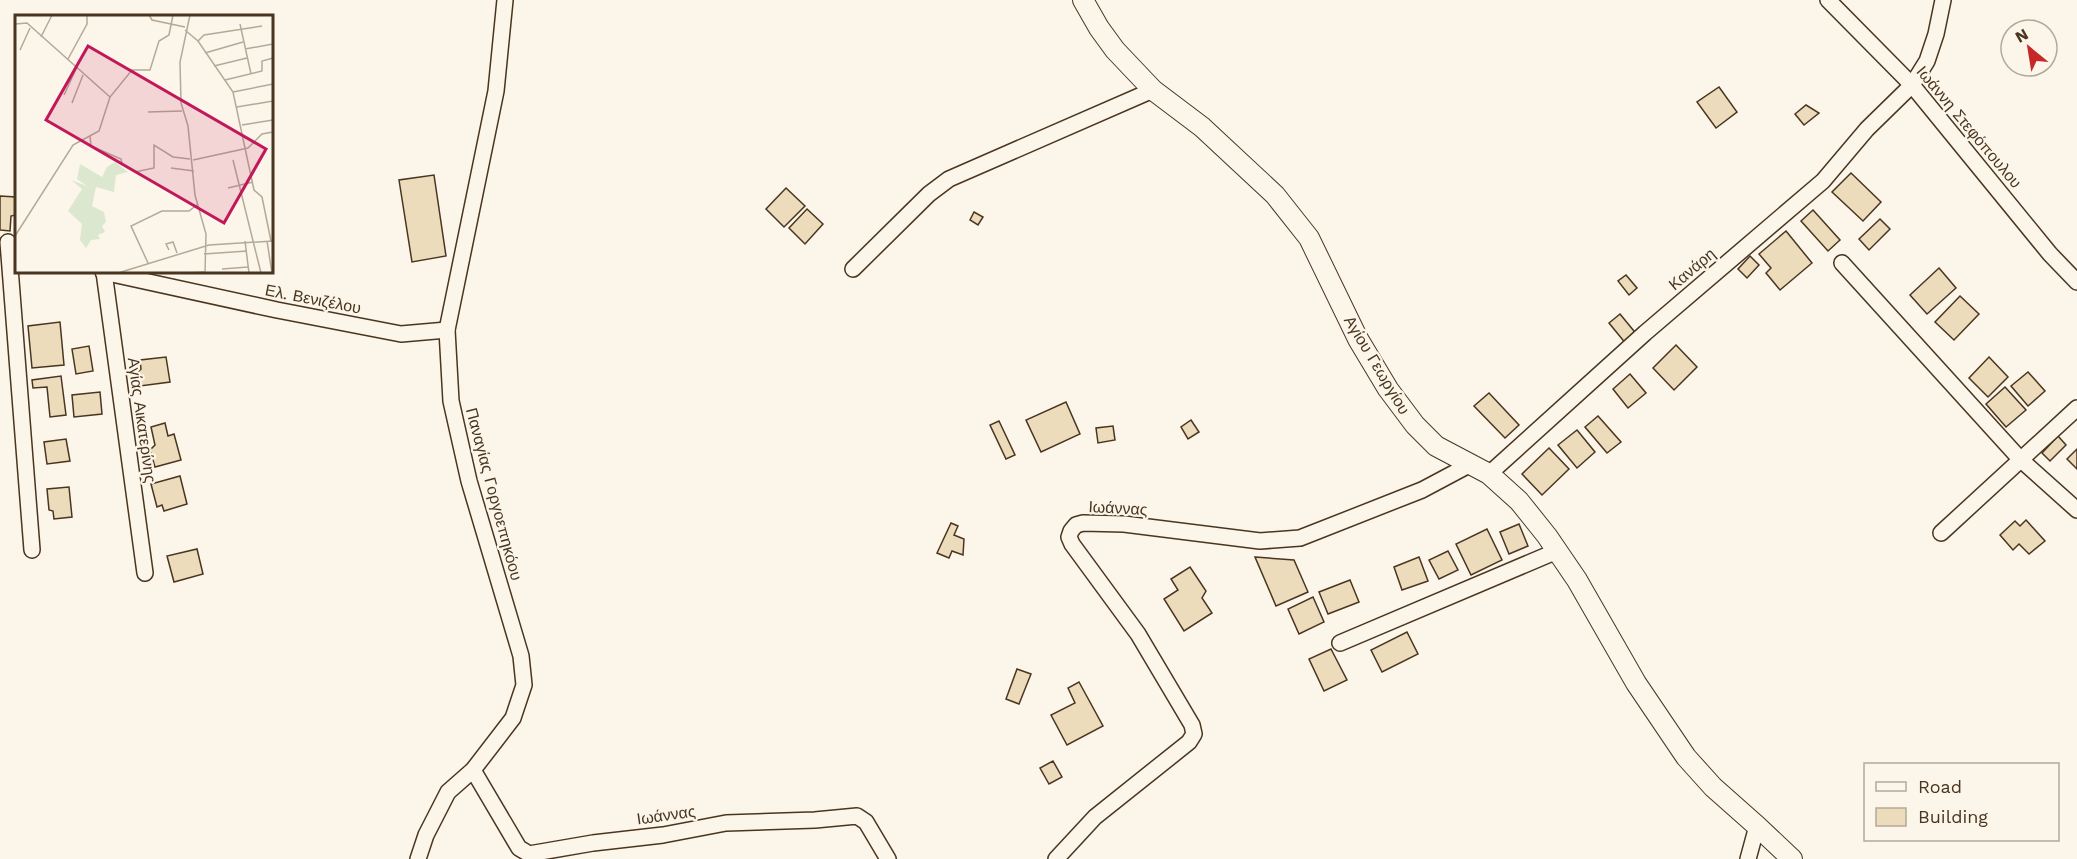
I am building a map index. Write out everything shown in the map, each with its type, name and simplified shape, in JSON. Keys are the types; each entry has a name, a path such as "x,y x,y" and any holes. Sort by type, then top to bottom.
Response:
{"street":[{"name":"Παναγίας Γοργοεπηκόου","path":"418,859 426,835 448,792 473,770 513,718 524,685 521,656 469,481 451,401 447,330 496,91 505,0"},
{"name":"Αγίου Γεωργίου","path":"1083,0 1115,50 1153,90 1202,127 1275,195 1309,238 1354,330 1388,389 1414,425 1436,446 1489,474 1519,501 1547,536 1577,580 1649,704 1686,757 1713,787 1792,859"},
{"name":"Ιωάννη Στεφόπουλου","path":"1828,0 1912,85 2050,254 2077,282"},
{"name":"Κανάρη","path":"1489,474 1644,333 1823,181 1867,129 1912,85 1927,61 1943,0"},
{"path":"853,269 929,194 949,179 1153,90"},
{"path":"8,243 32,550"},
{"path":"1842,263 2020,459 2077,510"},
{"name":"Αγίας Αικατερίνης","path":"104,273 145,573"},
{"name":"Ελ. Βενιζέλου","path":"109,273 277,310 401,334 447,330"},
{"path":"1941,533 2077,408"},
{"name":"Ιωάννας","path":"1056,859 1095,817 1189,742 1194,729 1138,634 1072,544 1071,531 1076,525 1083,523 1124,524 1260,541 1300,538 1422,490 1469,465"},
{"path":"1340,643 1557,551"},
{"name":"Ιωάννας","path":"473,770 519,848 529,854 593,843 663,835 726,823 857,816 866,822 888,859"},
{"path":"1748,859 1757,826"}],"building":[{"path":"1719,87 1737,112 1716,128 1697,102"},
{"path":"1806,105 1819,113 1804,125 1795,114"},
{"path":"1851,173 1881,202 1863,221 1832,192"},
{"path":"434,175 446,256 412,262 399,180"},
{"path":"786,188 805,206 784,227 766,209"},
{"path":"0,196 15,197 15,215 11,216 10,231 0,230"},
{"path":"807,209 823,224 805,244 789,228"},
{"path":"1813,210 1840,240 1828,251 1801,221"},
{"path":"974,212 983,217 978,225 970,220"},
{"path":"1880,219 1890,229 1869,250 1859,239"},
{"path":"1786,231 1812,263 1780,290 1766,273 1771,268 1759,254"},
{"path":"1750,256 1759,265 1747,278 1738,269"},
{"path":"1939,268 1956,288 1927,314 1910,295"},
{"path":"1626,275 1637,288 1629,295 1618,281"},
{"path":"1960,296 1979,314 1954,340 1935,322"},
{"path":"1620,314 1638,336 1627,345 1609,323"},
{"path":"60,322 64,365 32,368 28,326"},
{"path":"1676,345 1697,367 1674,390 1653,368"},
{"path":"89,346 93,371 76,374 72,349"},
{"path":"166,357 170,382 140,386 138,372 141,369 140,360"},
{"path":"1989,357 2008,377 1988,397 1969,378"},
{"path":"2028,372 2045,391 2028,406 2011,386"},
{"path":"1630,374 1646,393 1628,408 1613,389"},
{"path":"61,376 66,415 50,417 47,387 33,388 32,380"},
{"path":"2005,387 2026,410 2006,427 1986,404"},
{"path":"100,392 102,414 74,417 72,395"},
{"path":"1489,393 1519,425 1505,438 1474,406"},
{"path":"1066,402 1080,434 1041,452 1026,420"},
{"path":"1598,416 1621,442 1607,453 1585,427"},
{"path":"1191,420 1199,432 1188,439 1181,427"},
{"path":"999,421 1015,455 1006,459 990,425"},
{"path":"165,423 168,436 174,434 181,460 155,467 150,450 155,445 151,427"},
{"path":"1113,426 1115,440 1098,443 1096,428"},
{"path":"1577,430 1595,452 1577,468 1558,445"},
{"path":"2058,436 2066,445 2050,461 2042,453"},
{"path":"66,439 70,461 47,464 44,442"},
{"path":"1549,448 1569,469 1542,495 1522,474"},
{"path":"2077,449 2077,469 2067,459"},
{"path":"180,476 187,504 164,511 162,505 157,507 151,484"},
{"path":"69,487 72,517 54,519 53,511 49,510 47,489"},
{"path":"2026,520 2045,541 2029,554 2019,544 2013,550 2000,535 2015,521 2020,526"},
{"path":"951,523 958,526 954,535 964,539 963,555 952,551 949,558 937,553"},
{"path":"1519,524 1528,546 1509,554 1500,532"},
{"path":"1487,529 1502,560 1471,575 1456,544"},
{"path":"197,549 203,574 174,582 167,556"},
{"path":"1448,551 1458,570 1439,579 1429,560"},
{"path":"1255,557 1294,560 1308,592 1276,606"},
{"path":"1419,557 1428,581 1402,590 1394,567"},
{"path":"1190,567 1206,591 1202,598 1212,613 1184,631 1164,599 1178,590 1171,579"},
{"path":"1350,580 1359,602 1328,614 1319,592"},
{"path":"1313,597 1324,622 1299,634 1288,609"},
{"path":"1407,632 1418,654 1382,672 1371,650"},
{"path":"1331,649 1347,680 1324,691 1309,659"},
{"path":"1017,669 1031,674 1019,704 1006,699"},
{"path":"1079,682 1103,726 1067,745 1051,715 1075,703 1068,688"},
{"path":"1053,761 1062,777 1049,784 1040,768"}]}
